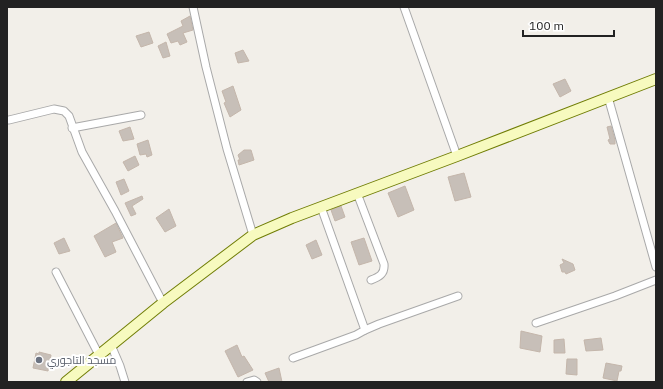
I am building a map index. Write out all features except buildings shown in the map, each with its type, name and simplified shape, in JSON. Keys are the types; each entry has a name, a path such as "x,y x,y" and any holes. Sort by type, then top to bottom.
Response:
{"street":[{"path":"193,7 206,68 227,150 253,235"},
{"path":"404,7 457,156"},
{"path":"66,382 163,303 253,235 292,218 656,79"},
{"path":"608,97 656,267"},
{"path":"7,120 54,109 64,111 69,116 72,128 82,152 115,210 163,303"},
{"path":"72,128 141,115"},
{"path":"357,193 385,268 379,277 371,280"},
{"path":"321,207 365,330"},
{"path":"56,272 99,355"},
{"path":"536,323 615,296 656,280"},
{"path":"293,358 356,335 379,324 458,296"},
{"path":"111,345 125,382"},
{"path":"247,382 254,380 257,382"}],"place":[{"name":"مسجد التاجوري","path":"39,360"}]}
